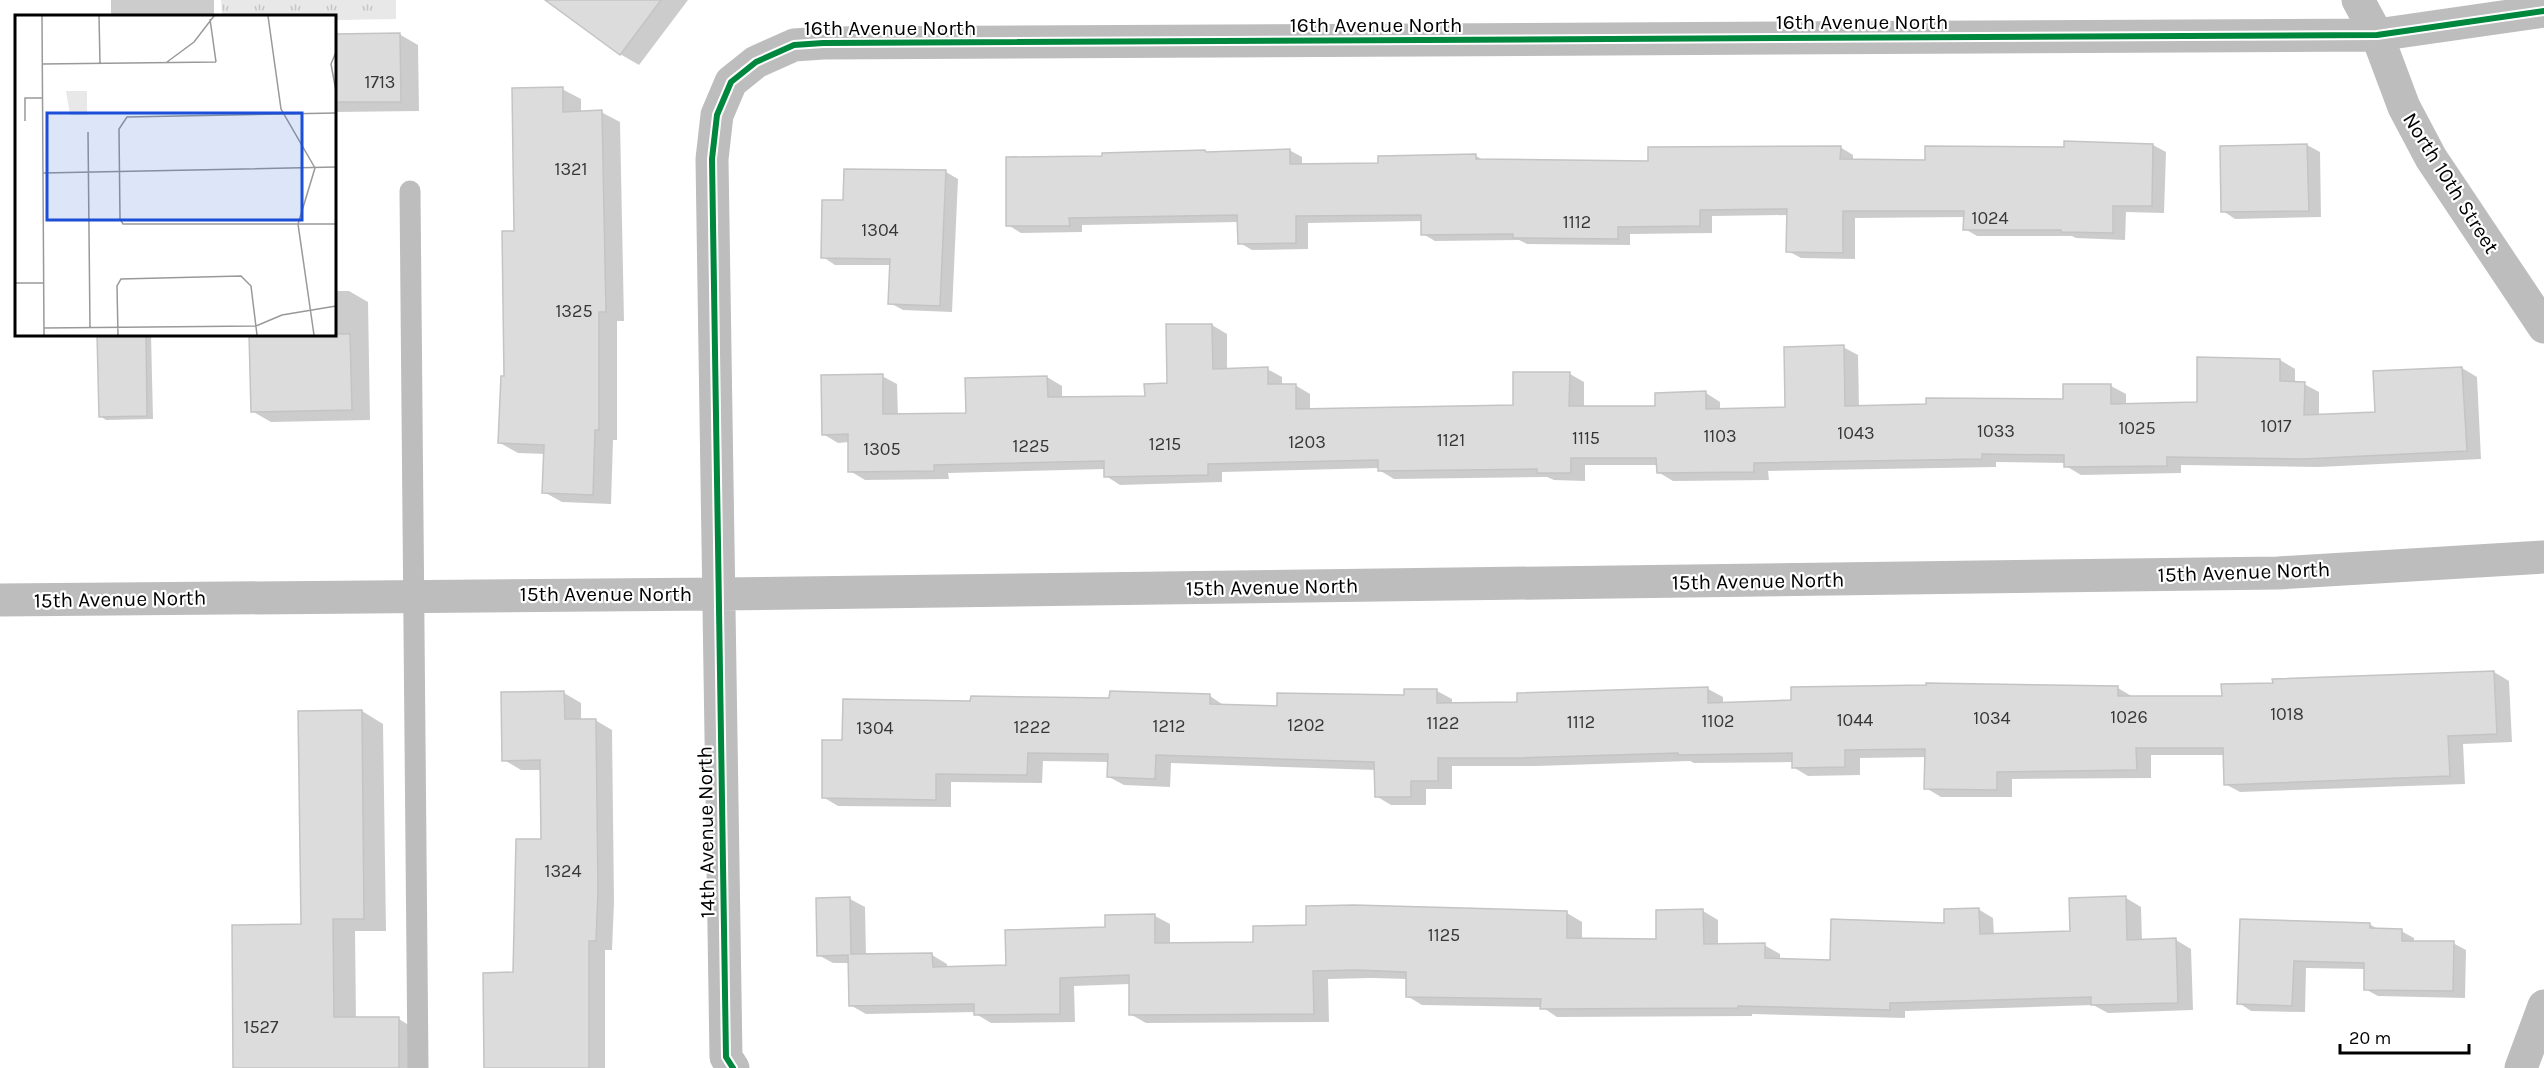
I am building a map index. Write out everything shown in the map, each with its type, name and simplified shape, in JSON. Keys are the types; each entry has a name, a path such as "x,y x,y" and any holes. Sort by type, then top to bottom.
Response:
{"street":[{"name":"North 10th Street","path":"2358,0 2376,35 2404,107 2431,158 2544,327"},
{"name":"16th Avenue North","path":"718,594 712,159 717,115 731,82 756,62 794,45 2376,35 2544,11"},
{"name":"15th Avenue North","path":"0,600 718,594 2266,573 2544,557"},
{"name":"14th Avenue North","path":"718,594 726,1057 733,1068"},
{"path":"2521,1068 2544,1006"}],"lane":[{"path":"410,191 418,1068"}],"green space":[{"path":"221,0 396,0 396,19 336,20 336,15 222,15"}],"building":[{"path":"545,0 661,0 620,55"},
{"path":"400,33 401,102 336,102 336,34"},
{"path":"563,87 563,112 602,110 606,312 599,312 599,430 595,430 593,495 542,493 544,445 498,443 501,376 504,376 502,231 514,231 512,88"},
{"path":"2064,141 2153,144 2152,206 2113,206 2113,233 2061,232 2061,230 1963,230 1964,211 1843,211 1843,253 1786,252 1787,209 1700,210 1700,226 1618,227 1618,239 1513,238 1513,234 1421,235 1421,215 1296,216 1296,243 1238,244 1237,215 1069,218 1070,226 1006,226 1006,157 1290,149 1290,164 1378,163 1378,156 1476,154 1476,159 1648,161 1648,147 1841,146 1840,159 1925,160 1925,146 2064,147"},
{"path":"2307,144 2309,211 2221,212 2220,146"},
{"path":"844,169 946,170 940,306 888,304 890,259 821,258 822,200 843,200"},
{"path":"1166,324 1212,324 1213,369 1268,367 1268,384 1296,384 1296,409 1513,405 1513,372 1570,372 1569,406 1655,406 1655,393 1706,391 1706,409 1785,407 1784,347 1844,345 1845,406 1926,404 1926,398 2063,399 2063,384 2111,384 2111,404 2197,402 2197,357 2280,359 2280,381 2305,382 2304,415 2375,412 2373,371 2462,367 2467,451 2303,459 2167,457 2167,466 2064,467 2064,455 1982,454 1982,459 1754,463 1754,472 1657,473 1656,458 1571,458 1571,473 1537,473 1537,469 1378,471 1378,460 1208,464 1208,475 1104,477 1104,461 934,465 934,471 848,472 848,434 822,435 821,375 883,374 883,414 966,413 965,378 1047,376 1048,397 1145,396 1144,384 1167,383"},
{"path":"350,334 352,410 251,412 249,336"},
{"path":"97,336 146,336 147,416 99,417"},
{"path":"2494,671 2497,734 2448,736 2450,776 2224,785 2223,748 2136,748 2137,770 1997,772 1997,790 1924,789 1925,749 1845,750 1845,767 1792,768 1792,753 1678,755 1678,753 1438,758 1438,781 1411,781 1411,797 1375,797 1374,762 1156,755 1155,779 1107,777 1108,754 1028,753 1027,775 936,774 936,800 822,798 822,740 842,740 843,699 970,701 971,696 1109,698 1110,691 1210,694 1210,704 1277,706 1277,693 1404,695 1404,689 1437,689 1437,703 1517,702 1517,693 1708,687 1708,703 1791,700 1791,687 1926,685 1926,683 2118,686 2118,696 2222,696 2221,684 2273,683 2272,679"},
{"path":"564,691 565,719 596,719 598,891 596,941 589,941 589,1068 484,1068 483,973 513,972 516,839 541,839 540,760 502,761 501,692"},
{"path":"362,710 364,919 333,919 334,1017 399,1017 399,1068 233,1068 232,925 301,924 298,711"},
{"path":"2126,896 2127,940 2176,938 2178,1003 2091,1005 2091,997 1890,1003 1890,1010 1738,1006 1738,1008 1540,1009 1541,999 1406,997 1406,972 1356,970 1313,971 1314,1014 1129,1015 1129,975 1060,978 1060,1014 974,1015 974,1004 849,1006 848,955 817,956 816,898 850,897 851,954 932,953 933,967 1006,965 1005,930 1105,927 1105,915 1155,914 1155,943 1253,942 1253,926 1306,925 1306,906 1354,905 1567,911 1567,938 1656,939 1656,910 1703,909 1704,944 1765,943 1765,958 1830,960 1831,919 1944,923 1944,909 1979,908 1980,934 2070,931 2069,898"},
{"path":"2240,919 2370,923 2370,928 2402,929 2402,941 2454,941 2453,991 2364,990 2364,963 2294,961 2292,1006 2237,1004"}],"cycle path":[{"path":"733,1068 726,1057 712,159 717,115 731,82 756,62 794,45 823,43 2377,35 2544,11"}]}
